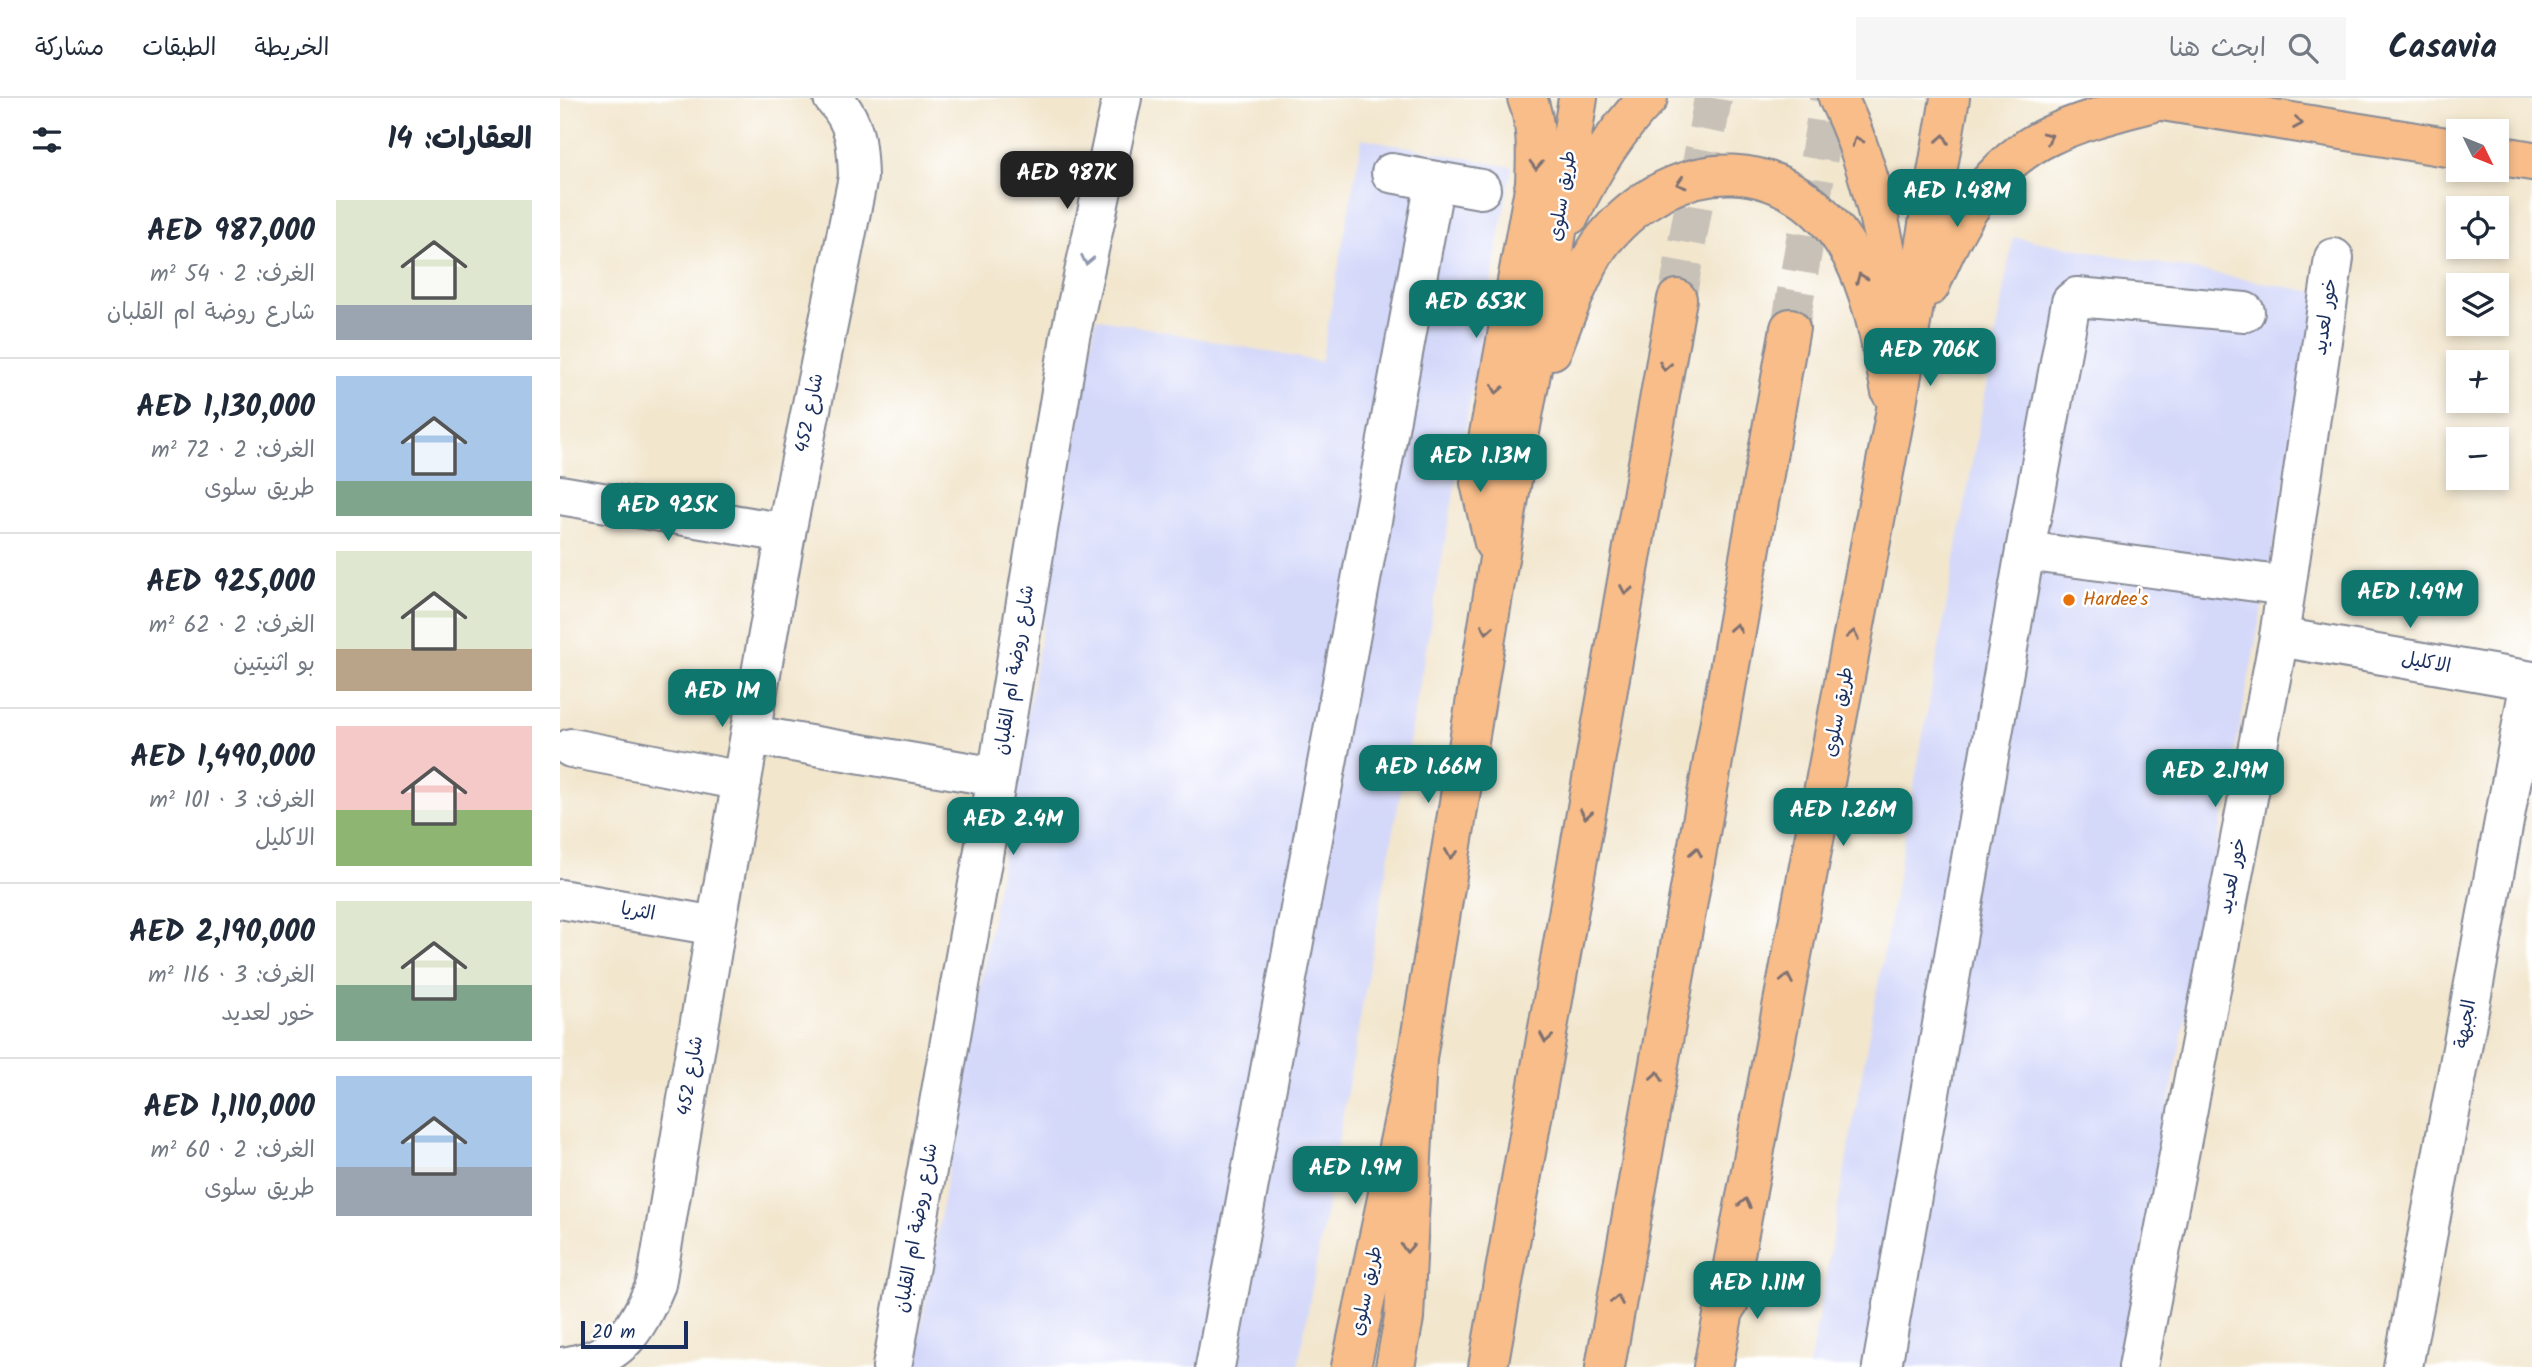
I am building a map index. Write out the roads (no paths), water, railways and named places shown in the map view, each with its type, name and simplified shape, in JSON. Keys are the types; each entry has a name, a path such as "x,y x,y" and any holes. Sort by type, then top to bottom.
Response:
{"main road":[{"path":"1499,562 1480,483 1535,183 1537,144 1533,114 1527,98"},
{"name":"طريق سلوى","path":"1351,1367 1417,1058 1578,98"},
{"path":"1554,251 1599,161 1648,98"},
{"path":"1838,98 1857,139 1869,176 1906,351"},
{"name":"طريق سلوى","path":"1723,1367 1732,1270 1895,415 1950,98"},
{"path":"1906,351 1924,301 1947,250 1981,191 2016,155 2058,132 2151,99 2446,147"},
{"path":"2510,157 2532,161"},
{"path":"1520,437 1561,327 1601,241 1634,208 1653,195 1670,186 1717,176 1743,175 1761,178 1793,191 1816,209 1837,233 1861,274 1868,294 1895,415"},
{"path":"1488,1367 1677,299"},
{"path":"1605,1367 1790,328"},
{"path":"1395,1367 1404,1318 1417,1058"},
{"path":"1713,1367 1732,1270"}],"street":[{"name":"شارع 452","path":"561,1367 585,1364 617,1348 642,1318 656,1284 786,533 858,177 857,143 846,111 833,98"},
{"name":"شارع روضة ام القلبان","path":"892,1367 997,777 1070,337 1122,98"},
{"path":"1391,173 1481,189"},
{"path":"1215,1367 1435,181"},
{"name":"خور لعديد","path":"2137,1367 2279,637 2334,258"},
{"path":"1882,1367 2071,302 2077,297 2245,312"},
{"path":"560,495 786,533"},
{"path":"2025,551 2287,586"},
{"name":"الاكليل","path":"2279,637 2531,681"},
{"name":"الجبهة","path":"2403,1367 2531,681"},
{"path":"751,735 997,777"},
{"path":"570,748 742,780"},
{"name":"الثريا","path":"560,899 716,926"}],"tunnel":[{"path":"1677,299 1713,98"},
{"path":"1790,328 1829,98"}],"place":[{"name":"Hardee's","path":"2069,600"}]}
